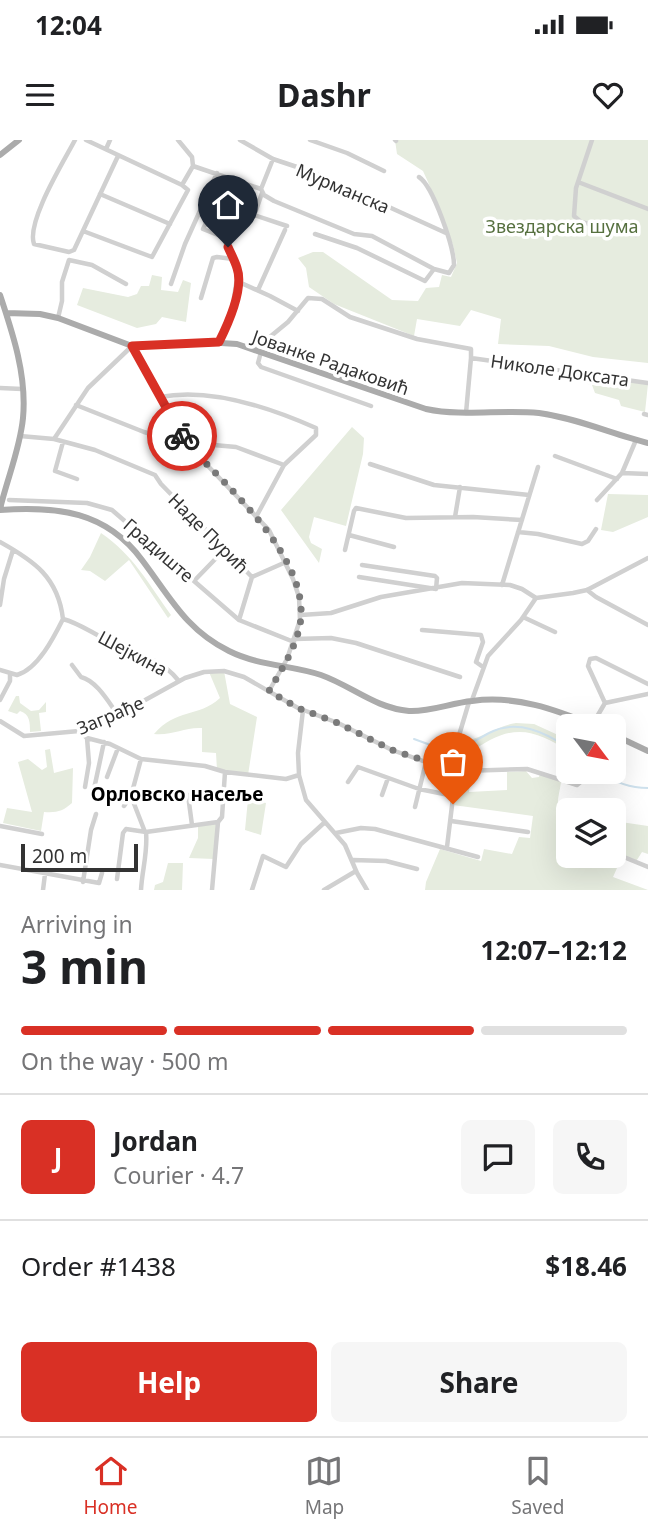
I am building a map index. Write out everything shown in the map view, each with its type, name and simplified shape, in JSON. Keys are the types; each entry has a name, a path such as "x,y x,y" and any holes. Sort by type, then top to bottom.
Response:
{"main road":[{"path":"0,155 19,140"},
{"path":"0,295 3,313 16,341 23,419 0,509 61,509 96,521 130,546 176,610 198,631 238,655 325,676 369,700 394,709 416,711 496,699 530,703 561,714"},
{"name":"Јованке Радаковић","path":"3,313 40,314 58,318 132,346 219,342 257,351 417,407 466,413 512,411 543,414 648,443"},
{"path":"626,741 648,751"}],"street":[{"path":"75,140 41,206 32,240 34,244 72,252 118,156"},
{"path":"83,230 150,257 188,189 86,140"},
{"path":"106,149 110,140"},
{"path":"177,140 192,157 193,166 182,185"},
{"name":"Мурманска","path":"240,140 272,159 312,172 446,233"},
{"path":"310,140 347,153 384,171"},
{"path":"592,140 574,195 575,219 636,235"},
{"path":"254,216 272,159"},
{"path":"193,166 262,191 274,201 354,234 372,236 434,269 448,273 453,267 454,256 428,188 419,177"},
{"path":"171,284 185,244 217,173"},
{"path":"578,182 648,209"},
{"path":"100,194 170,224"},
{"path":"206,199 286,228 258,290"},
{"path":"216,203 203,229 223,237 238,269 231,316 219,342"},
{"path":"315,233 424,280 428,280 434,269"},
{"path":"347,245 354,234"},
{"path":"201,298 214,257 234,260"},
{"path":"58,318 62,282 69,260 92,265 126,284"},
{"path":"238,282 298,311"},
{"name":"Николе Доксата","path":"257,351 288,322 309,297 318,298 350,317 417,339 471,349 466,413"},
{"path":"54,439 96,379 132,346 186,443 271,533 286,562 299,597 301,615 294,641 269,691"},
{"path":"257,351 261,367 371,406"},
{"name":"Николе Доксата","path":"471,358 648,383"},
{"path":"307,383 311,370"},
{"path":"0,388 22,389"},
{"path":"160,397 210,395 232,399 315,427 316,435 285,465 256,517"},
{"path":"76,405 145,432 186,443 236,447 285,465"},
{"name":"Наде Пурић","path":"20,436 54,439 101,452 153,475 252,577"},
{"path":"597,500 622,474 636,440"},
{"path":"63,442 55,471 77,479"},
{"path":"555,456 617,478"},
{"path":"370,464 425,483 529,495"},
{"path":"502,585 538,467"},
{"path":"622,474 648,474"},
{"path":"454,517 460,487"},
{"name":"Градиште","path":"9,500 87,503 107,508 136,529 239,620 294,641 331,638 356,643 460,677"},
{"path":"345,550 356,508 406,518 522,520"},
{"path":"518,533 538,534 582,544 588,541 596,529"},
{"path":"349,535 394,547"},
{"path":"0,542 45,572 55,591 63,619 29,668 19,675 0,670"},
{"path":"194,581 225,549"},
{"path":"0,605 13,550"},
{"path":"301,615 331,613 381,597 462,583 522,589 536,598 587,590 648,558"},
{"path":"239,620 252,577 286,562"},
{"path":"362,565 435,576 436,589"},
{"path":"359,577 436,589"},
{"path":"587,590 647,623"},
{"path":"447,847 457,745 483,667 496,646 523,617 536,598"},
{"path":"523,617 555,632"},
{"name":"Шејкина","path":"63,619 78,623 153,662 178,680 204,672 224,671 244,677 303,710 338,723 392,750 426,762 454,770 527,769 556,778"},
{"path":"422,630 481,635 482,642 476,662 483,667"},
{"path":"599,714 604,703 588,666 590,659 596,658 648,684"},
{"path":"72,665 81,677 85,677 99,689 118,715"},
{"path":"0,699 8,684 9,674"},
{"name":"Заграђе","path":"0,721 24,736 79,731 118,715 178,680"},
{"path":"604,703 648,694"},
{"path":"303,710 298,743 299,775 307,802 337,833 348,849 367,890"},
{"path":"79,731 87,738 104,742 141,759 286,779 299,775"},
{"path":"85,787 89,763 87,738"},
{"path":"94,789 104,742"},
{"path":"107,777 118,748"},
{"path":"124,806 131,796 141,759"},
{"path":"415,807 426,762"},
{"path":"348,782 358,767 419,789 449,795"},
{"path":"212,890 225,772"},
{"path":"382,795 388,778"},
{"path":"188,794 192,825"},
{"path":"131,796 146,832 147,851 142,867 141,890"},
{"path":"83,882 96,814"},
{"path":"451,821 528,832"},
{"path":"117,879 124,831 127,829 146,832 218,822"},
{"path":"252,890 263,856 286,867 301,845 325,822"},
{"path":"0,825 42,834"},
{"path":"337,833 369,828 478,857"},
{"path":"626,858 648,867"},
{"path":"353,860 386,861 417,869"},
{"path":"0,865 100,884 102,873"},
{"path":"324,890 356,871"},
{"path":"43,890 46,874"}],"green space":[{"name":"Звездарска шума","path":"395,140 648,140 648,363 593,357 549,346 498,344 501,319 471,310 460,326 417,319 414,336 334,304 309,287 306,268 298,258 313,252 323,252 392,300 418,301 426,288 439,287 442,275 451,277 457,263 453,245 428,182 423,171 397,154"},
{"path":"152,275 162,277 161,290 178,292 183,280 191,283 186,322 162,317 156,324 137,328 77,305 83,288 128,297 137,294 141,286 149,286"},
{"path":"562,370 648,384 645,412 621,406 619,400 595,393 592,385 574,381"},
{"path":"352,427 364,438 363,454 346,526 314,517 309,537 311,543 322,549 319,563 281,510"},
{"path":"608,494 648,495 648,517 613,532 601,530"},
{"path":"101,533 123,551 140,571 171,615 168,618 129,560 105,581 90,571 81,570"},
{"path":"224,671 230,704 257,717 248,775 217,770 216,753 202,752 202,728 154,734 170,720 204,708 220,698 209,672"},
{"path":"16,696 19,696 20,703 31,711 39,710 46,702 46,712 39,713 41,731 30,732 29,719 23,712 17,714 8,711"},
{"path":"516,723 534,724 556,734 556,744 531,733 511,733 501,735 460,755 461,741"},
{"path":"50,749 54,773 73,768 72,803 60,811 44,812 41,831 3,823 7,808 32,812 18,762 28,759 42,770 47,767 45,750"},
{"path":"454,770 471,770 469,792 507,790 507,772 526,771 532,778 539,777 540,774 556,780 556,784 561,784 559,798 556,798 556,868 617,868 613,877 648,890 425,890 440,849 481,861 484,849 512,854 519,837 530,838 533,816 453,805"},
{"path":"248,799 266,803 261,835 245,830"},
{"path":"218,822 214,859 189,858 198,838 198,824"},
{"path":"626,823 648,826 648,854 642,852 635,863 626,859"},
{"path":"168,863 183,863 182,890 154,890 155,885 163,882"}],"waterway":[{"path":"459,748 489,733 510,727 531,729 556,740"},
{"path":"414,739 436,747 454,749"},
{"path":"623,784 648,788"}],"way so far":[{"path":"182,436 269,530 293,579 299,597 300,620 289,654 269,691 298,708 338,723 392,750 454,770 453,804"}],"district":[{"name":"Орловско насеље","path":"177,794"}],"route":[{"path":"182,436 132,346 219,342 231,316 239,278 237,266 228,247"}]}
